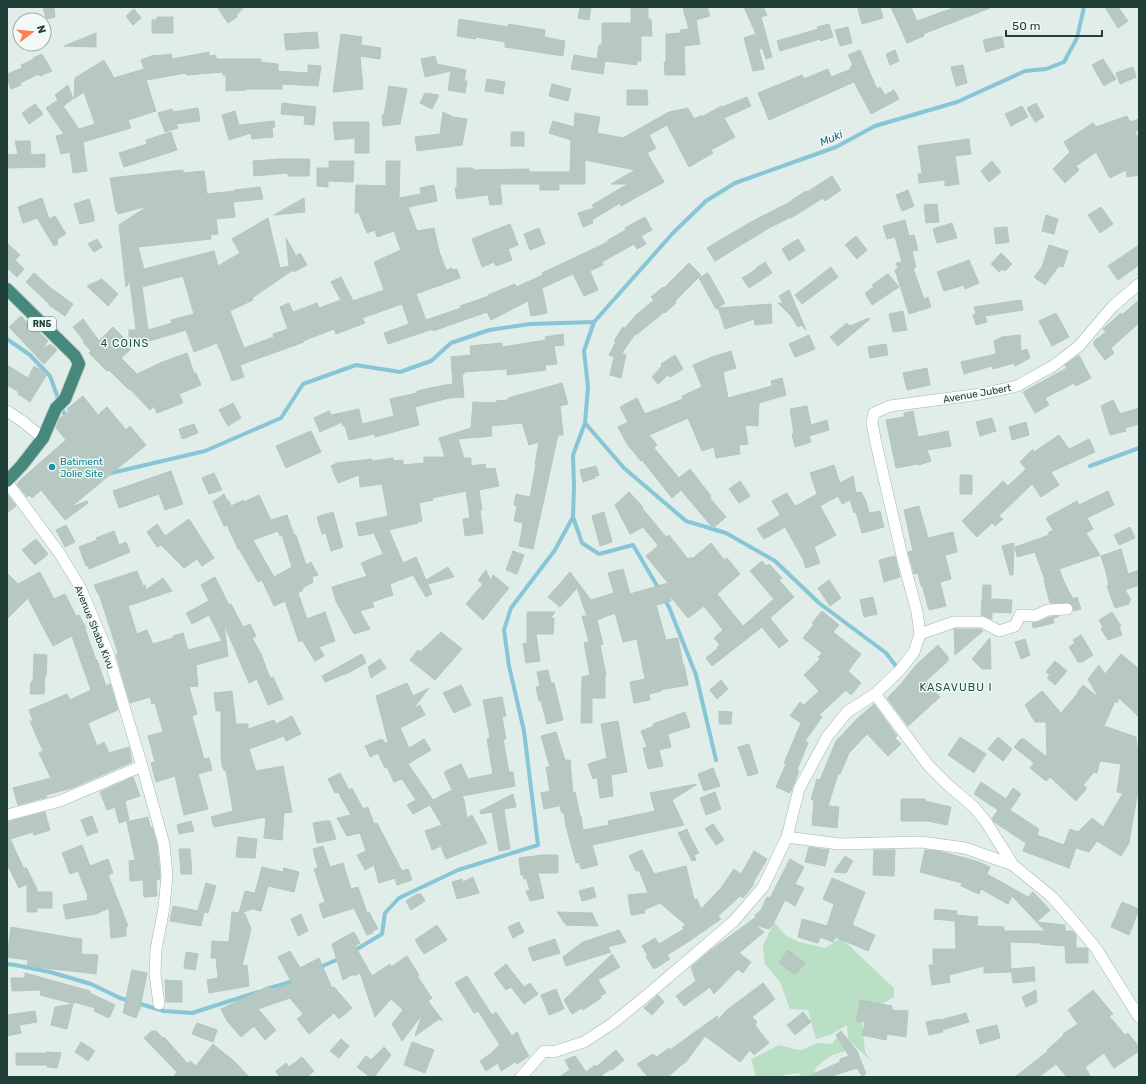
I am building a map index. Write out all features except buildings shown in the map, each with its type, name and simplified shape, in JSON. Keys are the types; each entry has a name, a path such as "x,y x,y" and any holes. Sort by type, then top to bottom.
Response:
{"highway":[{"name":"RN5","path":"7,289 75,356 79,364 66,399 56,408 43,438 7,482"}],"street":[{"name":"Avenue Jubert","path":"920,634 917,612 903,560 875,440 872,422 874,413 890,406 981,394 1017,386 1053,366 1079,346 1114,306 1139,284"},
{"path":"7,411 43,438"},
{"name":"Avenue Shaba Kivu","path":"7,482 60,554 80,587 108,653 142,766 164,844 167,875 164,908 156,949 155,974 159,1004"},
{"path":"521,1077 544,1051 553,1052 584,1042 613,1023 734,921 763,887 787,837 799,789 827,737 847,712 875,694 900,670 914,652 920,634 954,622 982,622 998,631 1016,626 1020,615 1035,616 1048,610 1067,609"},
{"path":"875,694 928,765 974,808 986,822 1014,865 1052,897 1095,947 1139,1017"},
{"path":"7,815 60,801 142,766"},
{"path":"787,837 839,844 890,842 928,843 964,848 1014,865"}],"green space":[{"path":"774,922 785,935 799,942 825,948 841,938 894,988 894,997 878,1006 860,1000 865,1052 872,1062 848,1039 847,1025 830,1035 816,1039 808,1010 790,1009 780,982 765,964 763,946"},
{"path":"840,1036 846,1051 832,1055 816,1067 814,1077 798,1077 801,1073 784,1075 783,1077 756,1077 751,1059 779,1045 802,1050 817,1043 832,1044"}],"waterway":[{"name":"Muki","path":"352,952 382,934 385,913 399,898 458,870 538,845 524,731 509,666 504,630 511,608 555,550 573,517 573,455 585,423 588,387 584,351 594,322 673,233 706,201 735,183 836,147 875,126 957,102 1025,71 1046,69 1064,62 1077,38 1084,7"},
{"path":"107,474 205,451 281,418 303,384 356,365 400,372 431,361 451,343 489,330 530,324 594,322"},
{"path":"7,339 30,355 50,376 67,419"},
{"path":"585,423 624,468 686,521 726,533 775,561 819,603 886,653 899,670"},
{"path":"1090,466 1139,448"},
{"path":"573,517 582,543 599,554 633,545 659,589"},
{"path":"664,599 669,607 696,675 716,760"},
{"path":"318,968 341,958"},
{"path":"7,964 50,972 91,984 120,998 130,1001"},
{"path":"266,989 296,979"},
{"path":"137,1003 164,1011 192,1013 258,992"}],"place":[{"name":"Batiment Jolie Site","path":"52,467"}],"district":[{"name":"4 COINS","path":"125,343"},
{"name":"KASAVUBU I","path":"956,687"}]}
